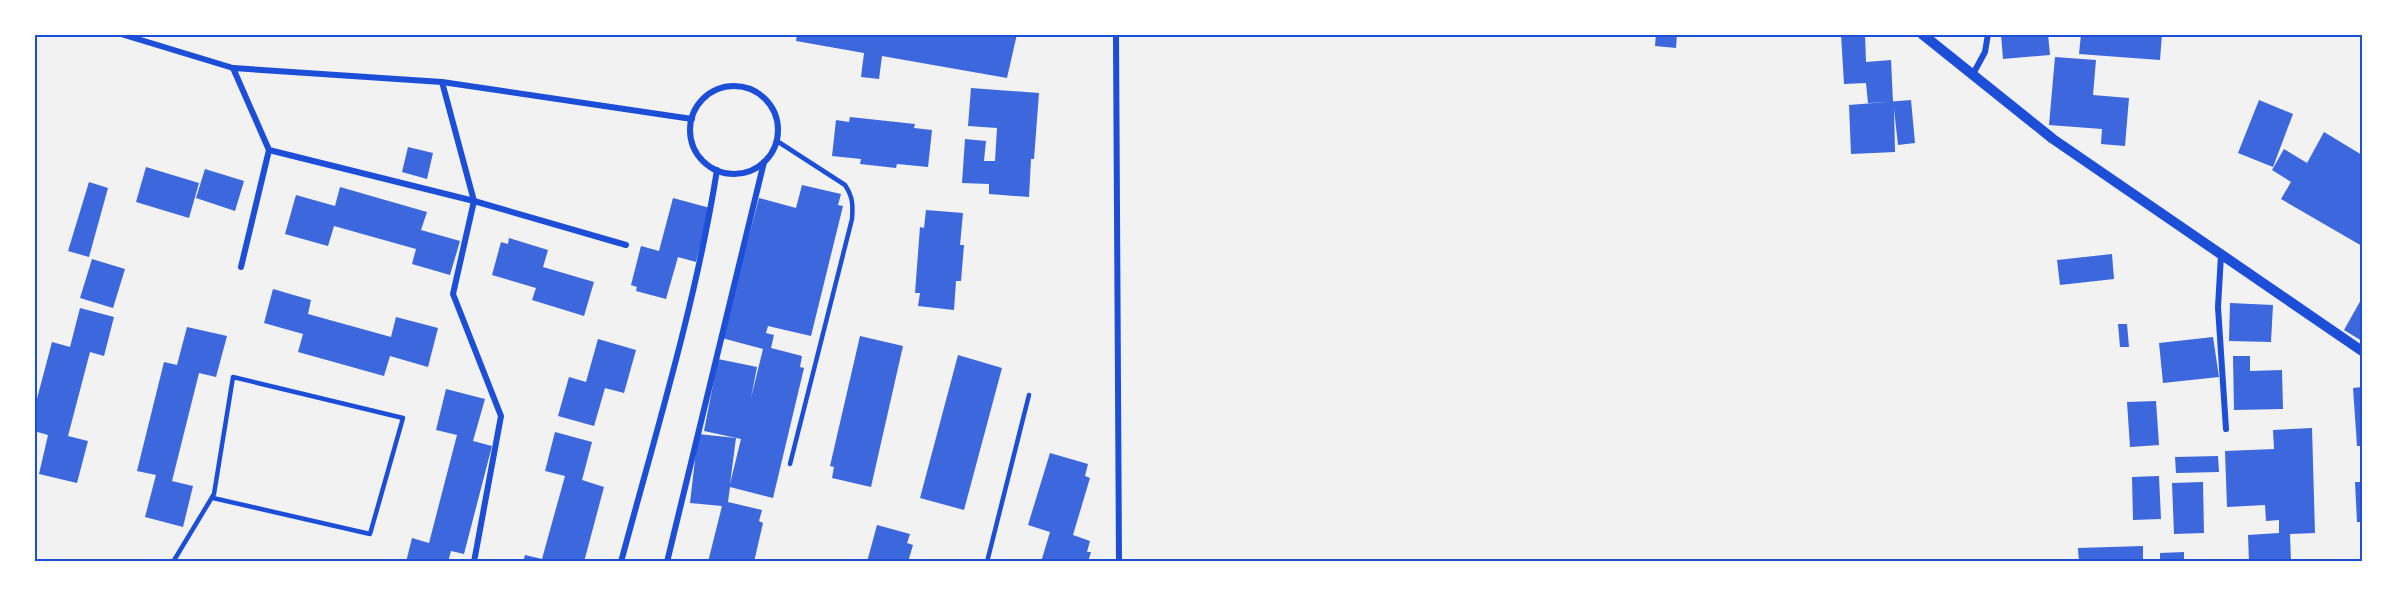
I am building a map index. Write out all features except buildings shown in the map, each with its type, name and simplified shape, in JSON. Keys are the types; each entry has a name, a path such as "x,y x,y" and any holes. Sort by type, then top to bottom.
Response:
{"street":[{"path":"122,34 233,68 442,82 692,118"},
{"path":"1116,34 1119,561"},
{"path":"1922,34 2054,139 2362,351"},
{"path":"1973,74 1985,52 1988,34"},
{"path":"233,68 269,150 241,267"},
{"path":"442,82 474,201 453,294 501,416 474,561"},
{"path":"726,86 751,89 762,95 773,110 778,128 777,141 764,162 742,173 717,170 698,154 693,144 692,118 704,97 715,90 726,86"},
{"path":"269,150 474,201 626,244"},
{"path":"667,561 764,162"},
{"path":"621,561 684,326 710,219 717,170"},
{"path":"2221,254 2218,307 2226,429"}],"lane":[{"path":"777,141 845,185 852,195 853,206 849,231 790,464"},
{"path":"173,561 214,494 233,376 403,418 370,534 213,498"},
{"path":"987,561 1029,394"}]}
